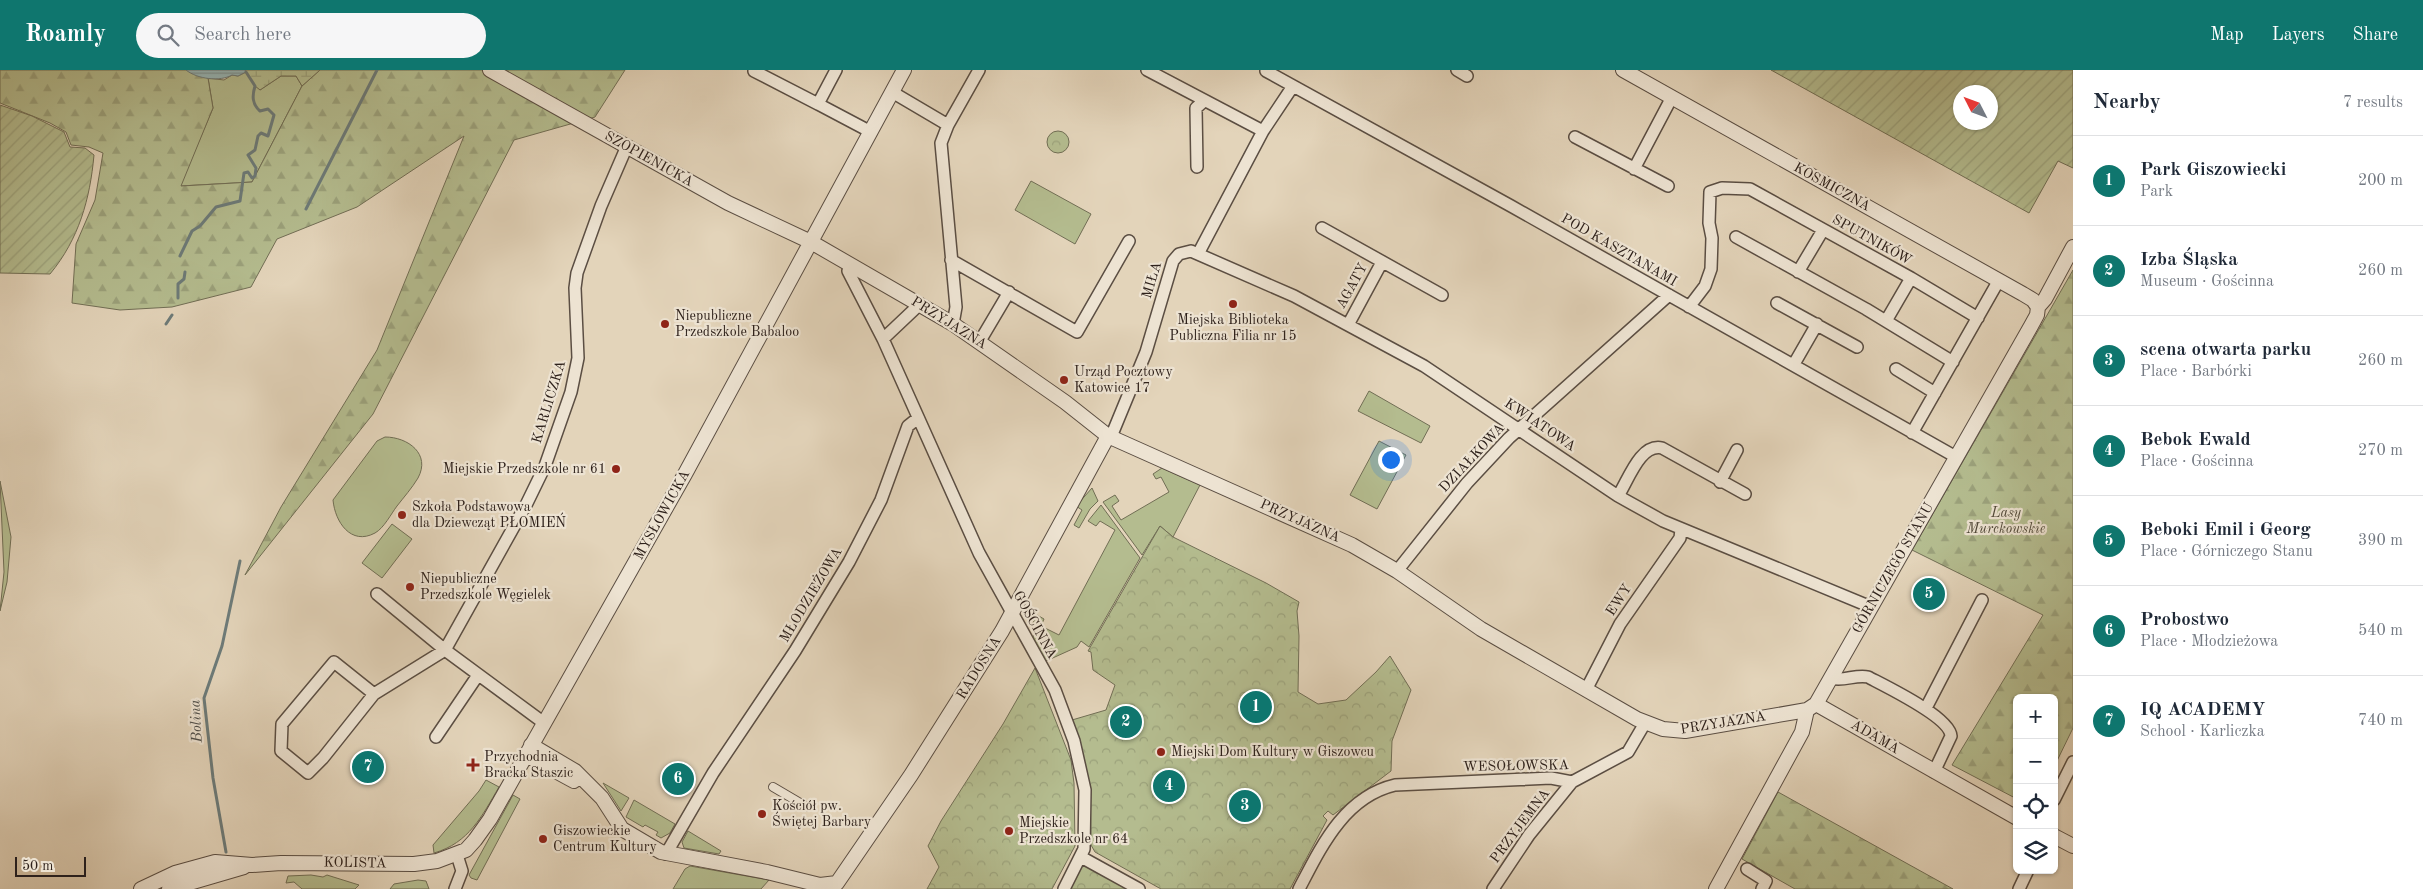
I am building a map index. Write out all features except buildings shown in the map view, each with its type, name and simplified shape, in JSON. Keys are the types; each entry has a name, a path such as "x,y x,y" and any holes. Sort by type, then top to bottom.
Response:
{"street":[{"path":"818,104 836,70"},
{"name":"MYSŁOWICKA","path":"457,855 471,845 483,830 544,723 689,467 904,70"},
{"path":"953,324 956,307 941,143 948,125 979,70"},
{"path":"1146,70 1263,131"},
{"name":"KOSMICZNA","path":"1622,70 1999,280 2033,300 2038,307"},
{"path":"754,71 871,132"},
{"name":"POD KASZTANAMI","path":"1266,71 1794,364 1956,457"},
{"name":"SZOPIENICKA","path":"494,72 728,203 811,242"},
{"path":"1198,254 1263,131 1293,86"},
{"path":"892,92 948,125"},
{"path":"1634,169 1672,97"},
{"path":"1197,166 1196,108 1204,101"},
{"path":"1575,138 1668,186"},
{"name":"KARLICZKA","path":"374,694 334,662 282,724 281,750 308,773 323,758 374,694 445,650 545,466 571,392 578,358 575,288 577,272 601,206 626,146"},
{"name":"SPUTNIKÓW","path":"1689,307 1705,286 1711,269 1712,238 1708,223 1710,192 1722,188 1750,189 1911,278 1978,318"},
{"name":"AGATY","path":"1322,228 1442,295"},
{"path":"1798,272 1823,230"},
{"path":"1736,237 1886,321 1953,362"},
{"path":"951,260 1077,332 1129,241"},
{"name":"PRZYJAZNA","path":"811,242 920,304 980,341 1108,436 1332,535 1397,571 1481,629 1644,723 1668,730 1685,731 1812,707"},
{"name":"GÓRNICZEGO STANU","path":"1716,889 1802,732 1812,707 1871,608 2037,315 2038,307 2045,298 2073,247"},
{"name":"MIŁA","path":"1108,436 1113,432 1146,352 1173,262 1176,256 1185,251 1198,254"},
{"name":"KWIATOWA","path":"1198,254 1294,296 1424,366 1618,496 1682,529 1871,608"},
{"name":"AGATY","path":"1348,325 1382,262"},
{"path":"850,264 848,271 883,339 918,418"},
{"path":"1886,321 1911,278"},
{"path":"1912,433 1999,280"},
{"path":"980,341 1009,292"},
{"name":"DZIAŁKOWA","path":"1397,571 1467,483 1519,429 1669,295"},
{"path":"1777,303 1857,347"},
{"path":"883,339 920,304"},
{"path":"1794,364 1817,324"},
{"path":"1896,369 1935,393"},
{"name":"GOŚCINNA","path":"918,418 979,553 1055,690 1074,741 1085,790 1084,849 1081,857"},
{"name":"MŁODZIEŻOWA","path":"666,854 713,773 803,639 849,562 881,500 908,426 918,418"},
{"name":"RADOSNA","path":"666,854 830,885 840,881 898,796 1012,614 1108,436"},
{"path":"1618,496 1644,452 1654,447 1662,448 1720,482 1745,494"},
{"path":"1720,482 1737,450"},
{"name":"EWY","path":"1586,690 1620,624 1680,538 1682,529"},
{"path":"378,594 445,650 544,723"},
{"path":"1926,708 1982,600"},
{"path":"436,737 478,675"},
{"path":"1831,678 1868,677 1926,708 1951,730 1951,736 1934,772"},
{"name":"ADAMA","path":"1812,707 2013,816"},
{"name":"WESOŁOWSKA","path":"1299,889 1321,846 1337,821 1374,793 1395,785 1551,778 1572,782 1628,752 1644,723"},
{"path":"528,750 575,771 602,798 622,829 666,854"},
{"path":"2058,792 2073,762"},
{"name":"PRZYJEMNA","path":"1493,889 1529,835 1572,782"},
{"path":"773,787 807,807"},
{"path":"2058,838 2073,846"},
{"path":"456,889 462,875 457,855"},
{"name":"KOLISTA","path":"141,889 196,873 252,865 330,863 414,864 437,861 457,855"},
{"path":"1064,889 1081,857 1139,889"},
{"path":"1748,869 1766,881 1762,889"},
{"name":"KOLISTA","path":"169,889 196,873"},
{"path":"2019,889 2026,874"}],"green space":[{"path":"0,70 186,70 208,78 213,108 181,186 252,182 302,86 320,70 625,70 595,117 514,140 373,414 245,575 281,507 377,350 464,136 357,207 277,239 251,287 172,307 120,310 72,303 76,244 95,200 103,153 89,147 71,145 66,132 50,123 0,103"},
{"path":"245,70 320,70 302,86 296,76 281,76 260,90 255,86"},
{"path":"1771,70 2073,70 2073,168 2058,161 2029,213"},
{"path":"246,72 260,90 281,76 296,76 302,86 252,182 180,186 213,108 208,78 224,80 232,75 238,76"},
{"path":"0,105 32,116 64,132 70,147 85,148 94,155 90,187 76,233 69,247 50,274 0,273"},
{"path":"1058,131 1066,134 1069,142 1066,150 1058,153 1050,150 1047,142 1050,134"},
{"path":"1031,181 1091,214 1075,244 1015,210"},
{"name":"Lasy Murckowskie","path":"2073,270 2073,728 2058,759 2058,694 2013,694 2013,797 1952,765 2043,615 1912,550"},
{"path":"1369,391 1430,426 1421,443 1358,411"},
{"path":"385,437 402,440 415,448 422,461 418,478 381,528 375,533 366,536 352,534 341,524 334,508 333,500 377,441"},
{"path":"1379,441 1406,455 1377,509 1350,495"},
{"path":"1162,468 1200,485 1173,537 1160,526 1142,555 1103,502 1115,495 1119,501 1112,506 1121,520 1169,492 1161,477 1156,479 1153,474"},
{"path":"0,481 11,537 7,582 0,611 4,572"},
{"path":"1092,488 1098,501 1090,509 1079,528 1074,525 1082,510 1076,506"},
{"path":"1101,505 1140,558 1089,647 1081,641 1077,647 1046,661 1032,638 1039,628 1033,623 1037,615 1044,619 1041,626 1059,635 1115,530 1100,521 1096,526 1088,521"},
{"path":"392,524 412,539 382,578 362,563"},
{"path":"1160,526 1173,537 1266,583 1299,602 1297,611 1299,636 1298,692 1318,704 1346,700 1390,656 1411,690 1392,741 1391,771 1333,815 1328,811 1323,816 1327,820 1290,889 1161,889 1095,852 1091,845 1090,789 1072,720 1106,710 1115,685 1093,670 1091,652 1088,651"},
{"path":"1035,668 1071,760 1074,783 1075,846 1052,889 927,889 939,867 928,846 941,821 1003,724"},
{"path":"486,780 499,787 480,818 457,843 434,853 433,845 479,791"},
{"path":"603,783 629,798 621,811"},
{"path":"1778,792 1953,889 1795,889 1742,859"},
{"path":"513,795 520,799 477,880 471,878 469,875"},
{"path":"634,800 675,824 670,833 661,838 656,835 658,832 645,825 643,827 626,817"},
{"path":"688,831 721,851 719,854 684,848 682,842"},
{"path":"1083,862 1131,889 1068,889"},
{"path":"690,866 769,880 761,889 673,889 685,869"},
{"path":"311,875 323,877 327,875 359,885 355,889 302,889 294,882 286,883 288,876"},
{"path":"418,880 426,881 429,889 390,889 394,884"}],"water":[{"path":"186,70 245,70 246,72 238,76 232,75 215,79 196,76"}],"waterway":[{"path":"306,209 377,70"},
{"name":"Bolina","path":"180,256 192,231 200,226 216,207 240,201 244,173 248,172 252,178 255,176 256,168 248,155 255,150 258,136 261,133 268,136 274,115 268,109 260,111 255,106 253,96 255,86 246,72"},
{"name":"Bolina","path":"178,298 178,284 184,279 185,272"},
{"name":"Bolina","path":"166,324 172,315"},
{"name":"Bolina","path":"226,852 213,778 204,698 222,646 240,561"}],"place":[{"name":"Miejska Biblioteka Publiczna Filia nr 15","path":"1233,304"},
{"name":"Niepubliczne Przedszkole Babaloo","path":"665,324"},
{"name":"Urząd Pocztowy Katowice 17","path":"1064,380"},
{"name":"Miejskie Przedszkole nr 61","path":"616,469"},
{"name":"Szkoła Podstawowa dla Dziewcząt PŁOMIEŃ","path":"402,515"},
{"name":"Niepubliczne Przedszkole Węgielek","path":"410,587"},
{"name":"Beboki Emil i Georg","path":"1929,594"},
{"name":"Park Giszowiecki","path":"1256,707"},
{"name":"Izba Śląska","path":"1126,722"},
{"name":"Miejski Dom Kultury w Giszowcu","path":"1161,752"},
{"name":"Przychodnia Bracka Staszic","path":"473,765"},
{"name":"IQ ACADEMY","path":"368,767"},
{"name":"Probostwo","path":"678,779"},
{"name":"Bebok Ewald","path":"1169,786"},
{"name":"scena otwarta parku","path":"1245,806"},
{"name":"Kościół pw. Świętej Barbary","path":"762,814"},
{"name":"Miejskie Przedszkole nr 64","path":"1009,831"},
{"name":"Giszowieckie Centrum Kultury","path":"543,839"}]}
